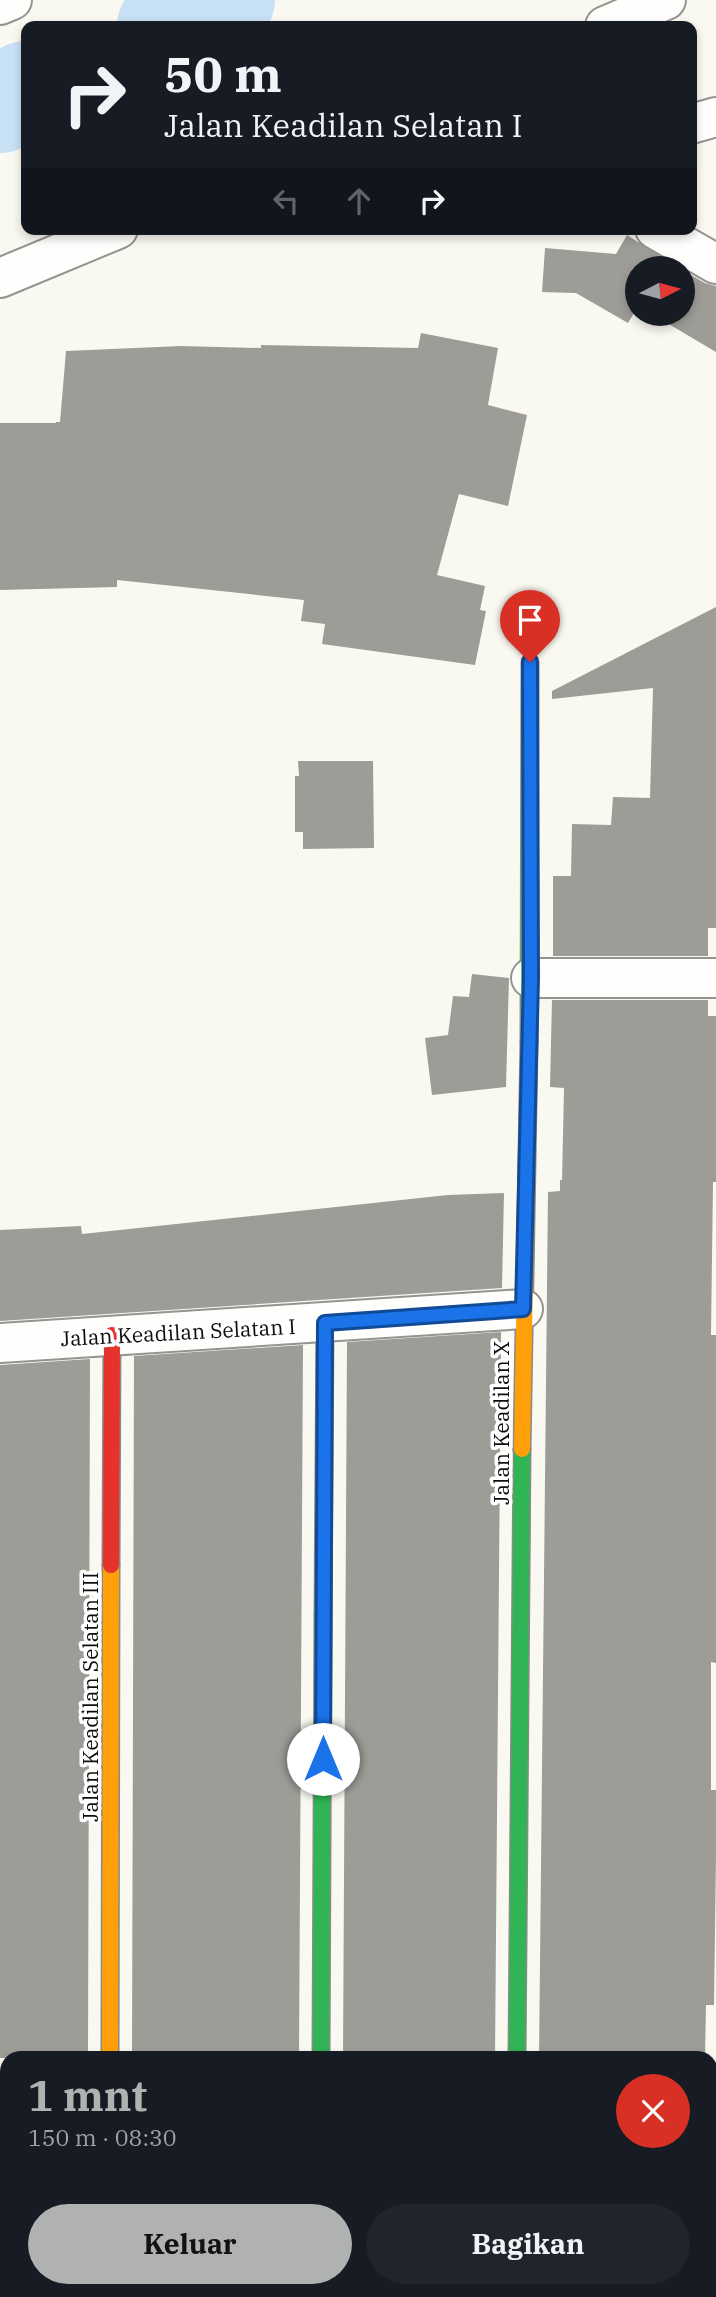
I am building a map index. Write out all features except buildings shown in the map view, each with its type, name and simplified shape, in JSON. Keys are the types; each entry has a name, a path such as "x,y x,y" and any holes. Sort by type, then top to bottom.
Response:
{"street":[{"path":"617,21 666,0"},
{"path":"697,122 716,117"},
{"path":"0,278 104,235"},
{"path":"665,235 716,264"},
{"name":"Jalan Keadilan X","path":"517,2051 523,1309 531,978 530,662"},
{"path":"531,978 716,978"},
{"name":"Jalan Keadilan Selatan I","path":"0,1343 523,1309"},
{"path":"321,2051 325,1323"},
{"name":"Jalan Keadilan Selatan III","path":"110,2051 112,1335"}],"waterway":[{"path":"178,21 226,0"},
{"path":"0,104 21,93"}],"traffic: fast":[{"path":"529,1042 530,662"},
{"path":"517,2051 522,1449"},
{"path":"321,2051 323,1616"}],"traffic: slow":[{"path":"522,1449 529,1042"},
{"path":"323,1616 325,1323"},
{"path":"110,2051 111,1565"}],"traffic: jam":[{"path":"111,1565 112,1335"}],"route":[{"path":"323,1759 325,1323 523,1309 531,978 530,662"}]}
